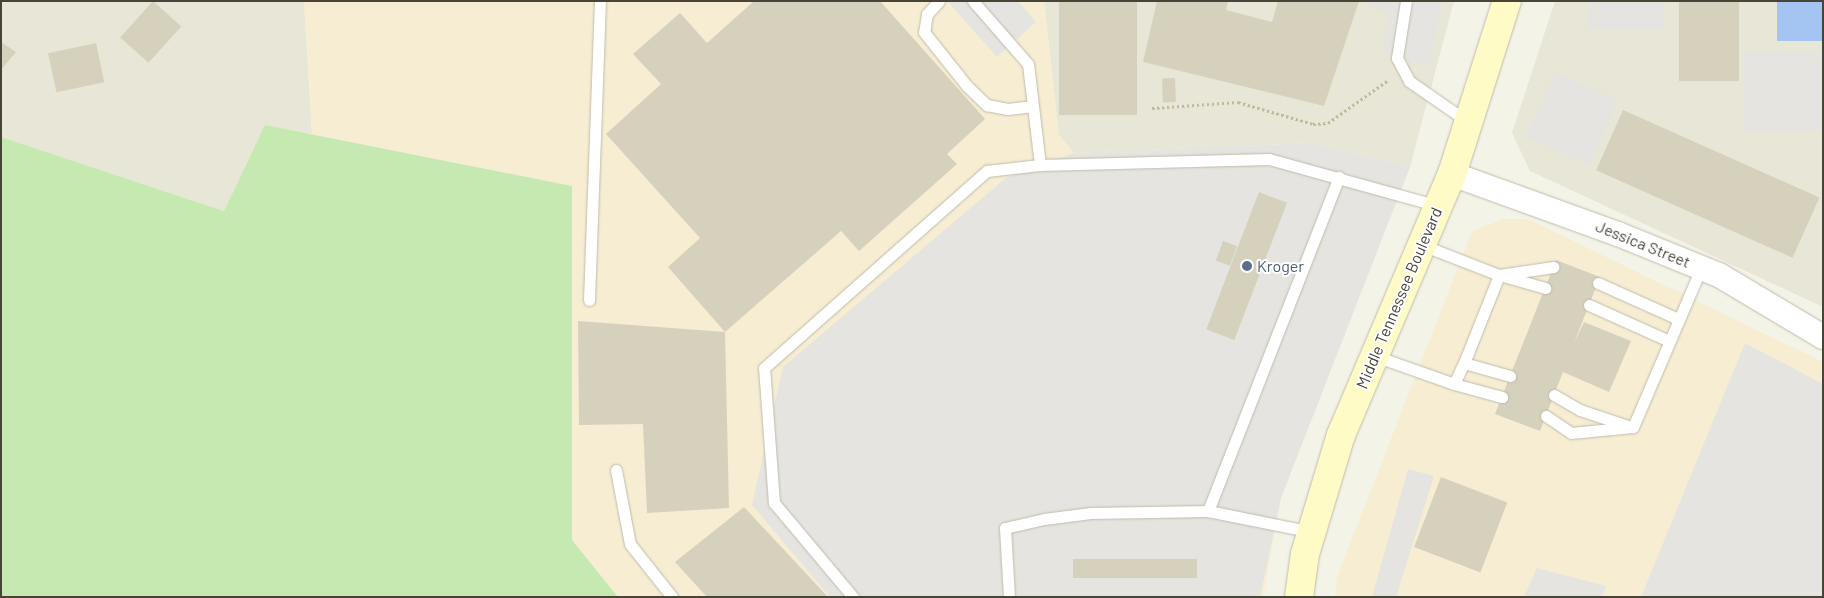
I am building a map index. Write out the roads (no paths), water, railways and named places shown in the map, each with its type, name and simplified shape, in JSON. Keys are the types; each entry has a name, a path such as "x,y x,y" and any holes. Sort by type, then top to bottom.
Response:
{"main road":[{"name":"Middle Tennessee Boulevard","path":"1299,597 1312,532 1341,435 1452,174 1507,1"}],"street":[{"name":"Jessica Street","path":"1452,174 1618,234 1719,275 1823,337"}],"lane":[{"path":"589,300 600,1"},
{"path":"940,1 927,14 924,32 967,86 986,105 1008,109 1033,106"},
{"path":"973,1 1028,64 1040,165"},
{"path":"1406,1 1396,58 1409,81 1469,122"},
{"path":"853,597 774,503 764,368 987,171 1040,165 1269,159 1339,176 1439,206"},
{"path":"1208,511 1339,176"},
{"path":"1422,245 1499,275 1545,288"},
{"path":"1499,275 1553,267"},
{"path":"1633,427 1701,268"},
{"path":"1454,384 1499,275"},
{"path":"1598,283 1678,320"},
{"path":"1589,305 1669,341"},
{"path":"1375,356 1454,384 1502,397"},
{"path":"1464,363 1510,376"},
{"path":"1554,395 1580,410 1633,427"},
{"path":"1546,416 1571,433 1633,427"},
{"path":"616,470 630,544 672,597"},
{"path":"1009,597 1005,528 1091,513 1208,511 1312,532"}],"water":[{"path":"1777,1 1823,1 1823,41 1777,41"}],"place":[{"name":"Kroger","path":"1247,266"}]}
